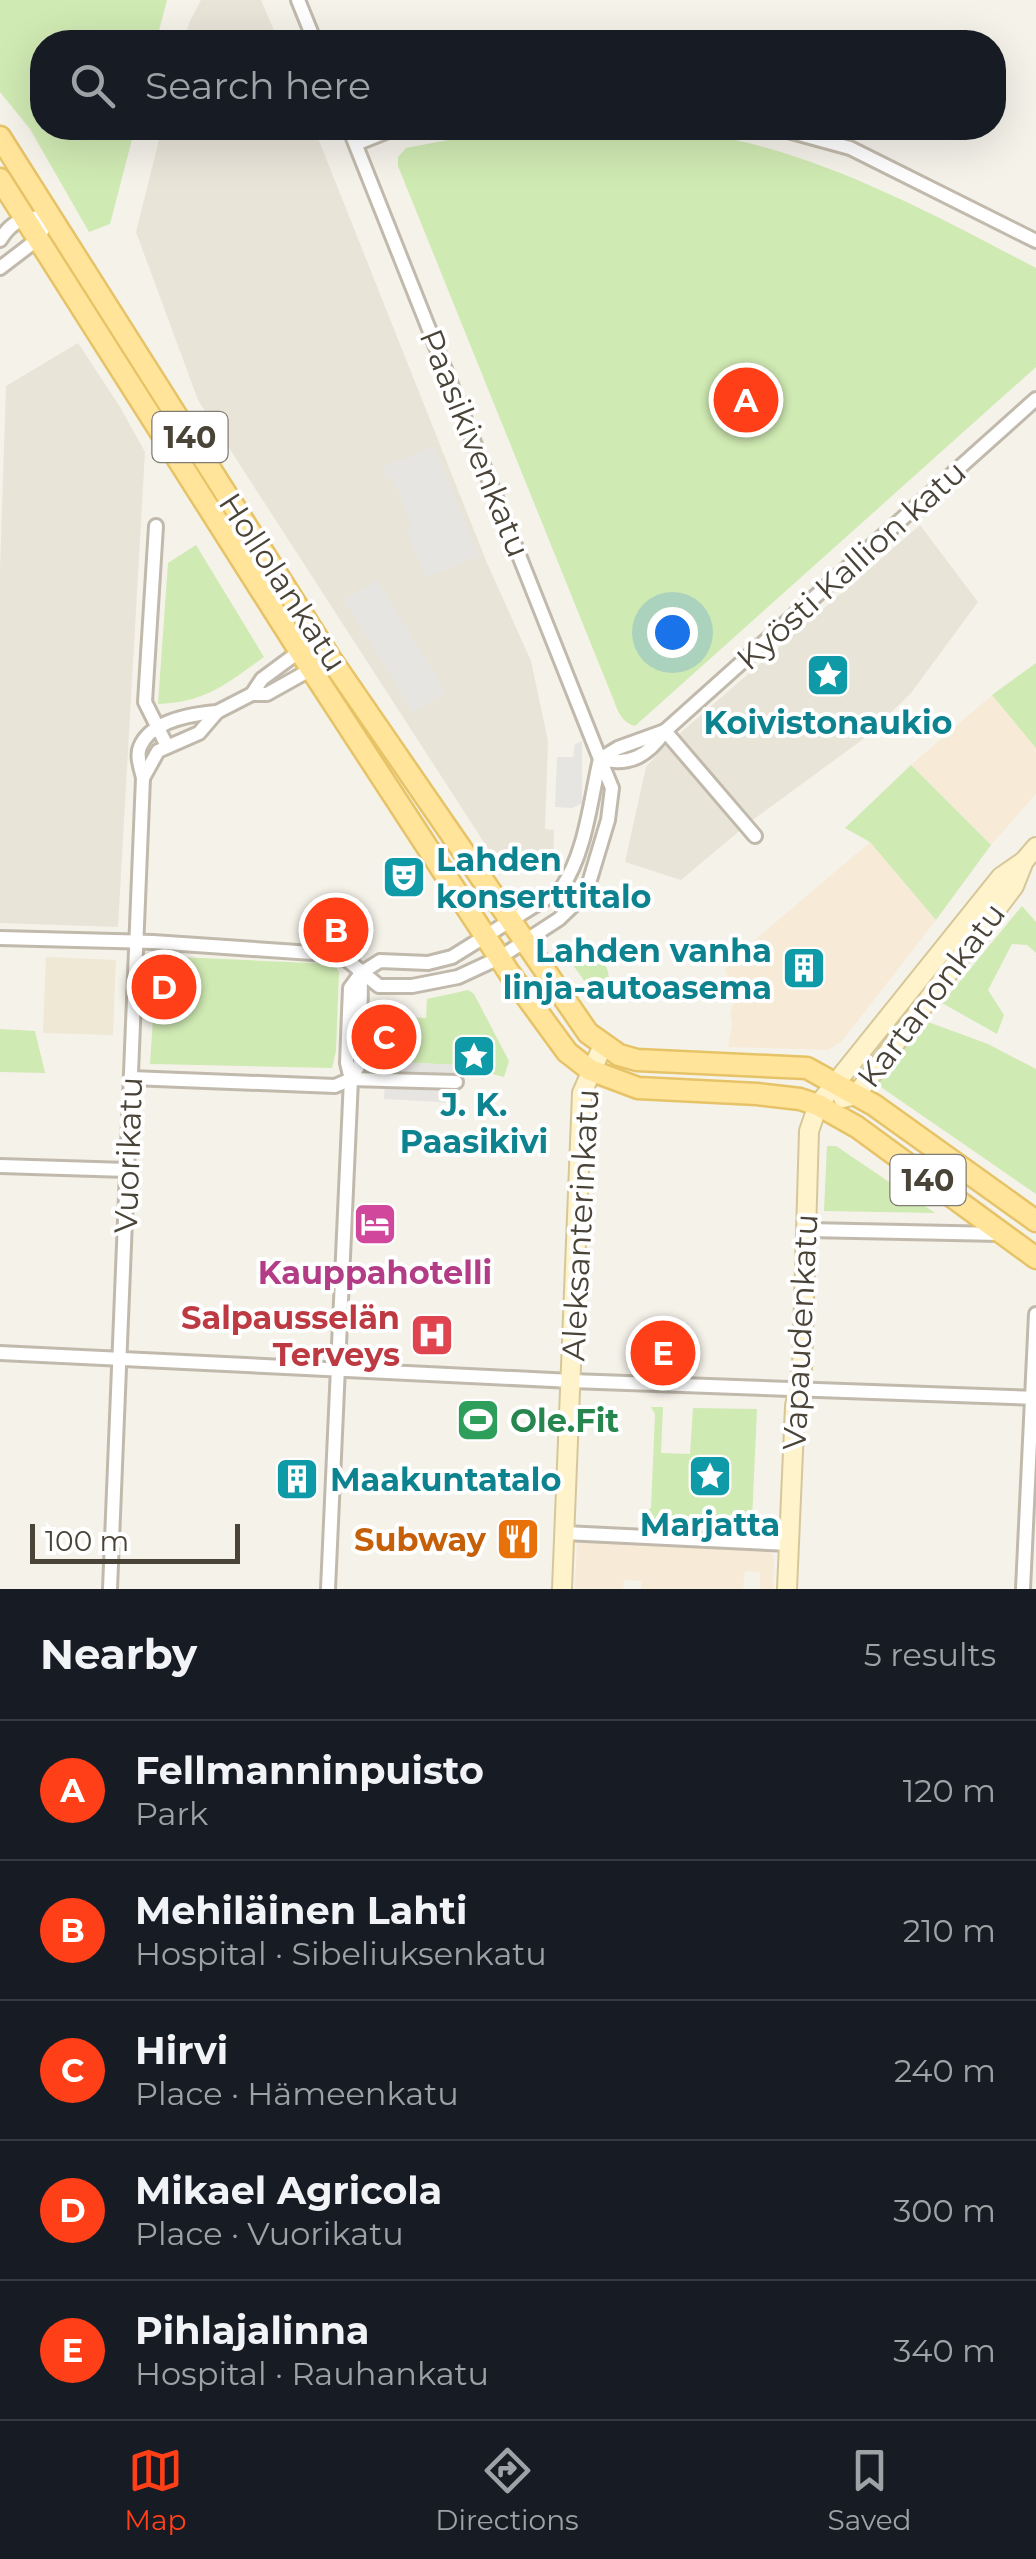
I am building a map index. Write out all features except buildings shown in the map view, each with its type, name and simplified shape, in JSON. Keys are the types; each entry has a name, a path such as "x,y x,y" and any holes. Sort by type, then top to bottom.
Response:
{"main road":[{"name":"Hollolankatu","path":"0,137 318,638 314,659 510,920"},
{"name":"Hollolankatu","path":"0,179 314,659 486,937"},
{"name":"Kartanonkatu","path":"847,1089 1001,877 1030,854"},
{"name":"140","path":"510,920 588,1032 619,1055 654,1062 807,1068 847,1089 944,1152 1036,1221"},
{"name":"140","path":"486,937 567,1052 590,1070 638,1088 757,1094 818,1105 856,1127 1036,1258"},
{"name":"Aleksanterinkatu","path":"562,1589 582,1094 603,1045"},
{"path":"818,1105 847,1089"},
{"name":"Vapaudenkatu","path":"787,1589 808,1230 809,1131 818,1105"}],"street":[{"path":"298,0 310,30"},
{"name":"Paasikivenkatu","path":"0,938 340,955 379,986 412,986 504,966 524,940 558,919 586,893 608,820 612,788 354,140"},
{"path":"356,144 366,140"},
{"path":"821,140 850,148 1036,240"},
{"path":"0,240 23,217 49,216 38,239 0,268"},
{"name":"Kyösti Kallion katu","path":"600,759 618,763 650,752 666,732 1036,400"},
{"path":"156,526 145,702 167,746"},
{"path":"252,694 262,679 314,659"},
{"path":"143,778 158,751 199,733 217,712 252,694 267,694 314,659"},
{"path":"157,729 194,714 217,712"},
{"name":"Vuorikatu","path":"110,1589 143,778 138,754 140,746 157,729"},
{"path":"666,732 755,836"},
{"path":"328,1589 351,1079 360,1063 361,973 380,961 440,961 561,889 571,874 600,759"},
{"path":"131,1078 334,1086 351,1079 456,1082"},
{"path":"0,1166 127,1170"},
{"path":"808,1230 1002,1234"},
{"path":"1023,1589 1036,1314"},
{"path":"0,1353 1034,1398"},
{"path":"565,1534 789,1544"}],"shaded area":[{"path":"201,0 261,0 274,30 187,30"},
{"path":"159,140 319,140 487,563 531,661 548,741 545,829 554,830 553,866 496,861 198,400 136,232"},
{"path":"78,343 145,452 118,927 0,923 0,570 6,386"},
{"path":"434,446 479,556 426,578 406,530 412,527 393,478 387,480 382,467"},
{"path":"920,525 978,602 911,693 866,737 750,822 681,880 625,862 646,767"},
{"path":"377,580 446,692 413,712 344,600"},
{"path":"992,695 1036,748 1036,794 991,845 911,765"},
{"path":"582,741 582,803 572,808 555,807 557,757 573,757 575,744"},
{"path":"870,842 936,920 842,1041 828,1050 728,1047 730,1013 736,995 725,970 735,957"},
{"path":"46,957 116,960 113,1035 43,1033"},
{"path":"386,1061 457,1065 455,1103 384,1099"},
{"path":"577,1543 766,1548 774,1557 773,1589 760,1589 760,1572 745,1571 743,1589 641,1589 641,1581 624,1580 623,1589 575,1589"}],"green space":[{"path":"0,0 167,0 159,30 30,30 30,129 0,92"},
{"path":"36,140 132,140 110,224 89,232"},
{"path":"448,140 734,140 808,161 901,200 1036,268 1036,367 635,726 622,718 616,705 398,166 398,157 406,148"},
{"path":"196,545 264,657 203,696 158,704 168,563"},
{"path":"1036,663 1036,748 992,695"},
{"path":"911,765 991,845 936,920 870,842 845,828"},
{"path":"1022,906 1036,922 1036,953 1027,945 1012,944 988,990 1004,1015 997,1034 942,1003"},
{"path":"580,945 597,955 607,969 608,986 601,1004 560,947"},
{"path":"157,956 334,964 339,972 332,1068 150,1064"},
{"path":"468,990 474,994 509,1061 504,1077 457,1065 373,1061 376,1016 426,1018 427,999"},
{"path":"928,1022 988,1044 1036,1069 1036,1194 875,1083 885,1063"},
{"path":"0,1029 35,1031 45,1073 0,1072"},
{"path":"827,1146 836,1146 935,1213 824,1211"},
{"path":"651,1407 663,1407 661,1453 690,1454 693,1408 757,1409 752,1520 671,1516 670,1520 645,1519 651,1508 655,1414"}],"water":[{"path":"756,377 775,383 775,400 770,407 755,417 728,407 722,390 728,384"}],"place":[{"name":"Fellmanninpuisto","path":"746,400"},
{"name":"Koivistonaukio","path":"828,675"},
{"name":"Lahden konserttitalo","path":"404,877"},
{"name":"Mehiläinen Lahti","path":"336,930"},
{"name":"Lahden vanha linja-autoasema","path":"804,968"},
{"name":"Mikael Agricola","path":"164,987"},
{"name":"Hirvi","path":"384,1037"},
{"name":"J. K. Paasikivi","path":"474,1056"},
{"name":"Kauppahotelli","path":"375,1224"},
{"name":"Salpausselän Terveys","path":"432,1335"},
{"name":"Pihlajalinna","path":"663,1353"},
{"name":"Ole.Fit","path":"478,1420"},
{"name":"Marjatta","path":"710,1476"},
{"name":"Maakuntatalo","path":"297,1479"},
{"name":"Subway","path":"518,1539"}]}
